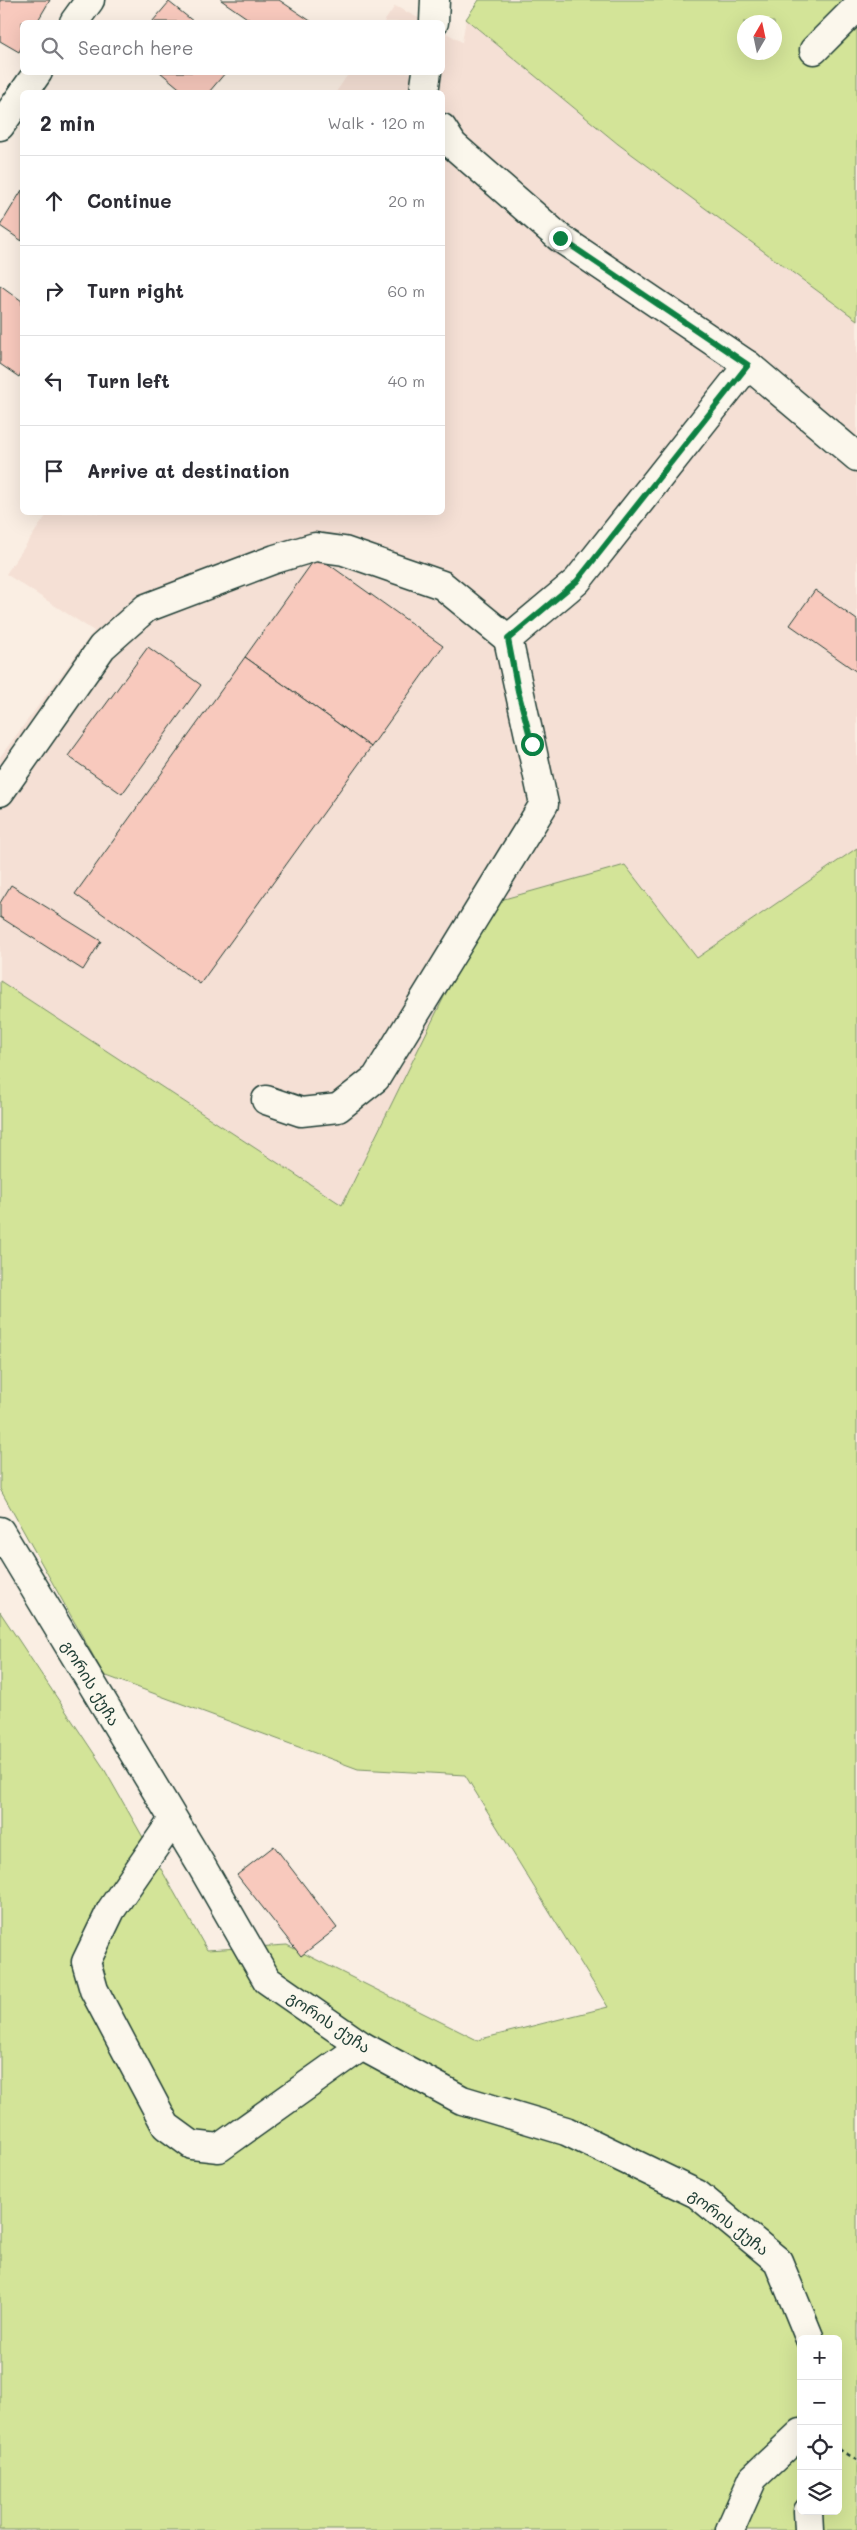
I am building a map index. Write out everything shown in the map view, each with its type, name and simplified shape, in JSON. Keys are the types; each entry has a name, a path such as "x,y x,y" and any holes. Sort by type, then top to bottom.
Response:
{"street":[{"path":"75,20 90,0"},
{"path":"434,20 435,0"},
{"path":"814,50 857,7"},
{"path":"26,90 36,75"},
{"path":"424,90 427,75"},
{"path":"0,126 20,98"},
{"path":"445,133 453,146 560,238 748,365 857,457"},
{"path":"508,639 577,581 748,365"},
{"path":"0,792 102,647 146,608 275,559 315,547 344,551 442,585 508,639 544,804 376,1078 338,1108 301,1112 266,1100"},
{"name":"გორის ქუჩა","path":"0,1532 267,1980 362,2046 462,2100 566,2131 697,2194 778,2261 808,2335"},
{"path":"173,1820 111,1910 86,1962 94,1990 166,2126 192,2145 219,2148 362,2046"},
{"path":"730,2530 753,2478 797,2437"},
{"path":"808,2515 809,2530"}],"path":[{"path":"842,2451 857,2460"}],"shaded area":[{"path":"395,6 422,20 385,20"},
{"path":"466,19 618,144 857,320 857,848 697,958 625,865 490,903 342,1205 0,981 0,757 94,631 6,574 47,515 445,515 445,90 337,90 348,75 445,75 445,32 462,42"}],"green space":[{"path":"479,0 857,0 857,320 618,144 466,19"},
{"path":"857,848 857,2530 0,2530 0,1612 103,1767 207,1950 287,1945 477,2040 608,2007 465,1775 358,1769 104,1675 0,1489 0,981 342,1205 490,903 625,865 697,958"}],"building":[{"path":"0,0 50,0 38,20 20,20 19,52 0,41"},
{"path":"221,0 279,0 309,20 250,20"},
{"path":"169,2 192,20 154,20"},
{"path":"164,75 223,75 211,90 182,90"},
{"path":"20,193 20,240 0,226"},
{"path":"0,285 20,300 19,377 0,364"},
{"path":"317,556 443,646 371,747 245,657"},
{"path":"815,590 857,620 857,672 790,625"},
{"path":"148,647 201,685 122,794 68,756"},
{"path":"245,657 371,747 200,984 75,894"},
{"path":"11,885 101,941 83,970 0,917 0,903"},
{"path":"274,1846 337,1928 301,1956 237,1875"}],"route":[{"path":"532,744 518,691 508,639 577,581 748,365 560,238"}]}
